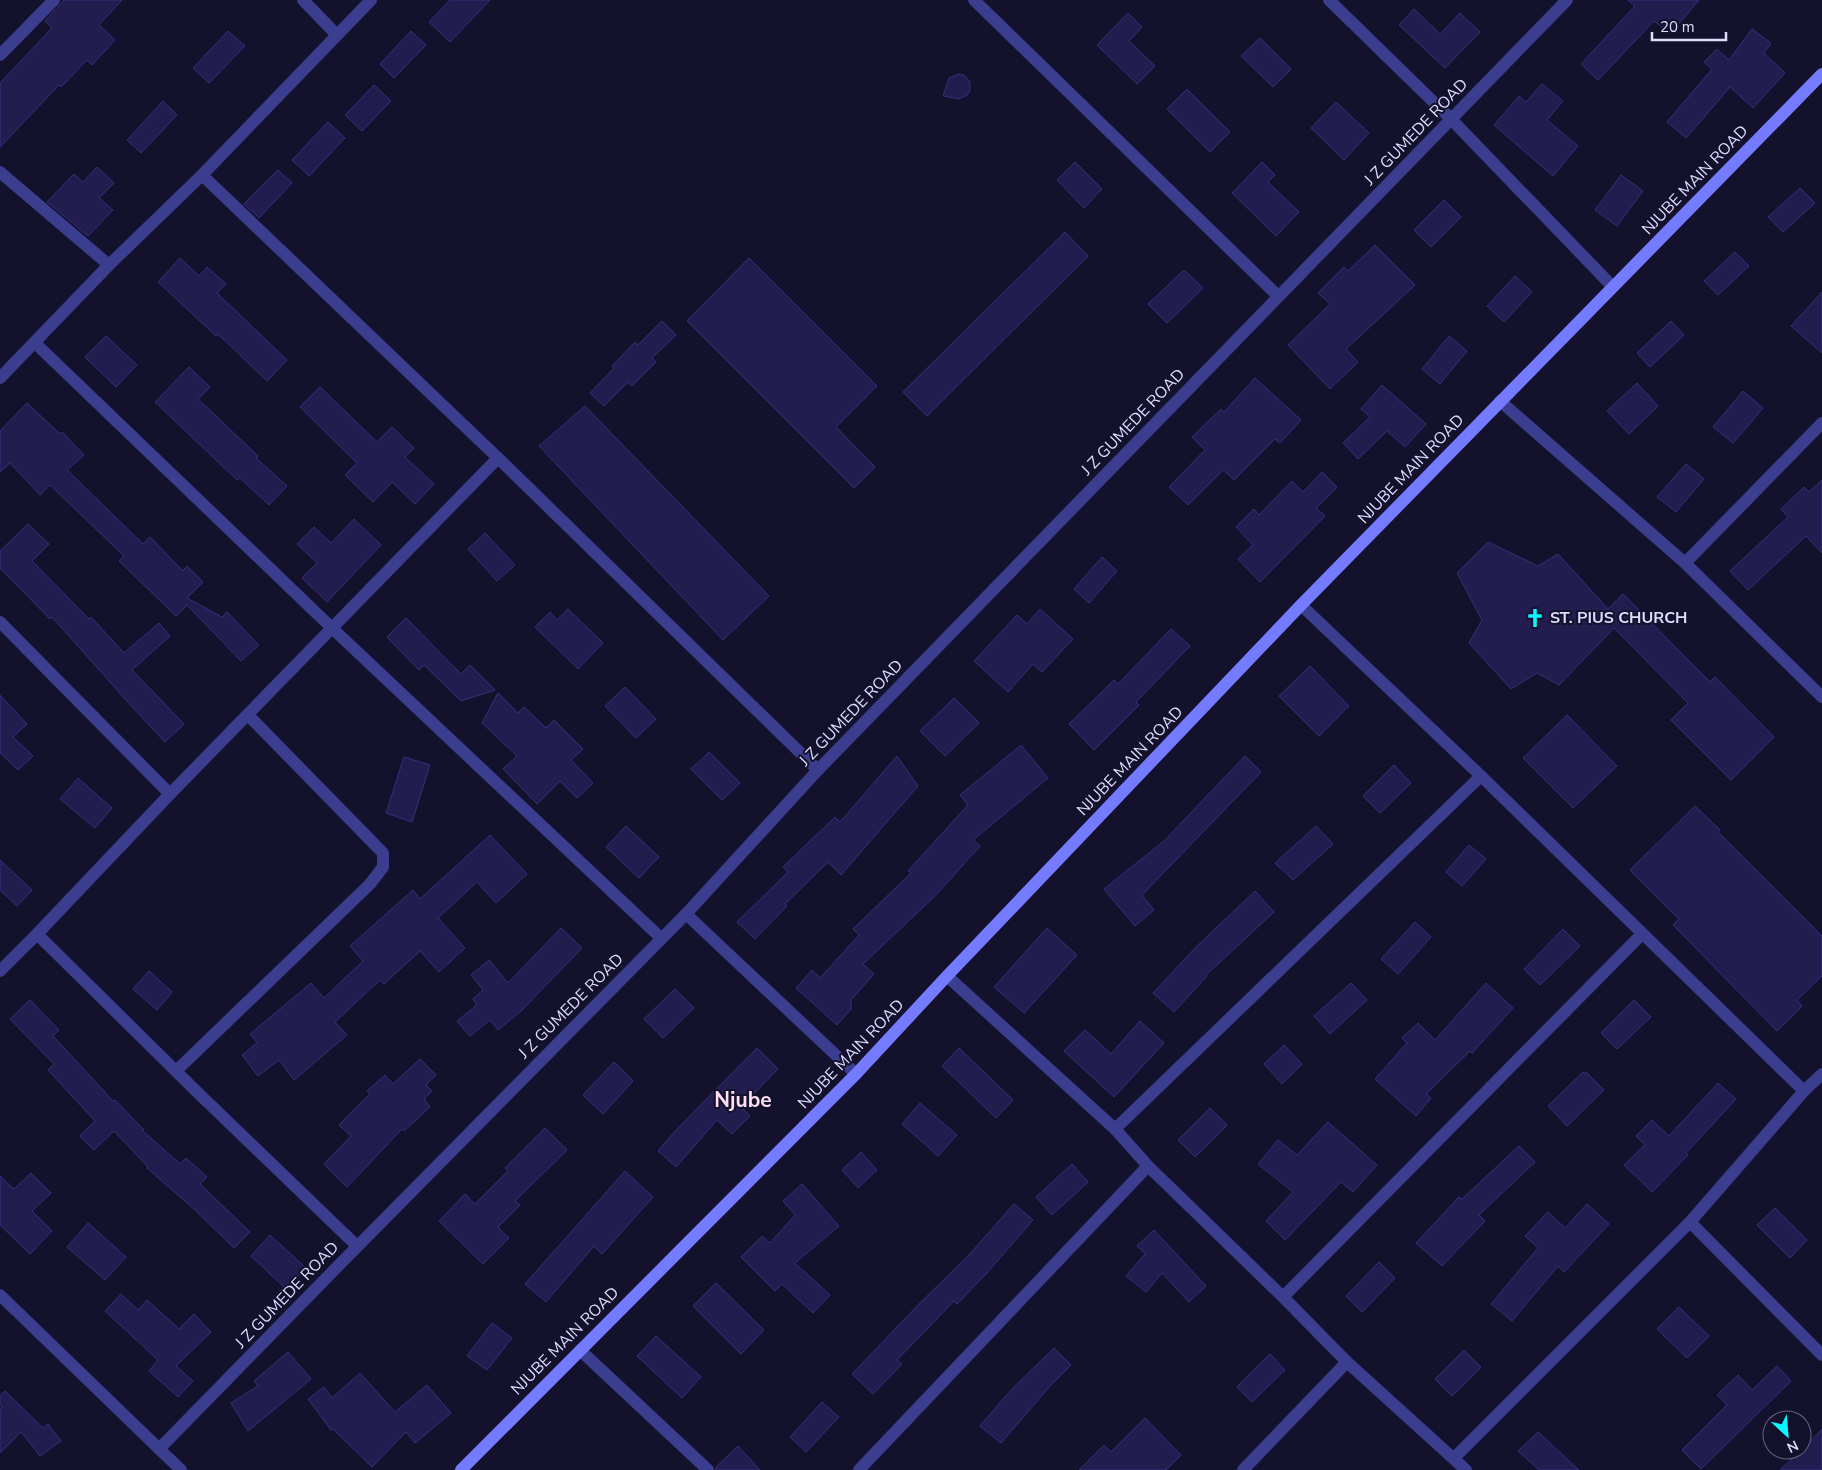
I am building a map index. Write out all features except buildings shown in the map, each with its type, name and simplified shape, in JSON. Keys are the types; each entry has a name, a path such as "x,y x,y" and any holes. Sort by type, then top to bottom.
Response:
{"street":[{"path":"0,55 54,0"},
{"path":"303,0 337,35"},
{"path":"0,378 109,265 202,175 371,0"},
{"path":"974,0 1278,296"},
{"path":"1329,0 1451,119 1613,287"},
{"name":"J Z GUMEDE ROAD","path":"160,1449 357,1246 686,914 818,770 1567,0"},
{"name":"NJUBE MAIN ROAD","path":"461,1470 856,1074 1301,605 1822,74"},
{"path":"0,172 109,265"},
{"path":"202,175 498,458 818,770"},
{"path":"36,342 333,629 661,938"},
{"path":"1500,401 1685,563 1822,697"},
{"path":"1685,563 1822,423"},
{"path":"2,965 37,934 170,794 498,458"},
{"path":"1301,605 1480,776 1804,1092"},
{"path":"0,622 170,794"},
{"path":"176,1072 370,884 383,867 383,853 248,715"},
{"path":"1115,1129 1480,776"},
{"path":"686,914 856,1074"},
{"path":"37,934 176,1072 357,1246"},
{"path":"1283,1297 1642,934"},
{"path":"947,976 1115,1129 1148,1166 1347,1362 1466,1470"},
{"path":"1454,1458 1690,1222 1822,1074"},
{"path":"859,1470 1148,1166"},
{"path":"1690,1222 1822,1355"},
{"path":"0,1295 181,1470"},
{"path":"580,1350 708,1470"},
{"path":"1243,1470 1347,1362"}],"place":[{"name":"ST. PIUS CHURCH","path":"1535,618"}],"district":[{"name":"Njube","path":"743,1100"}]}
